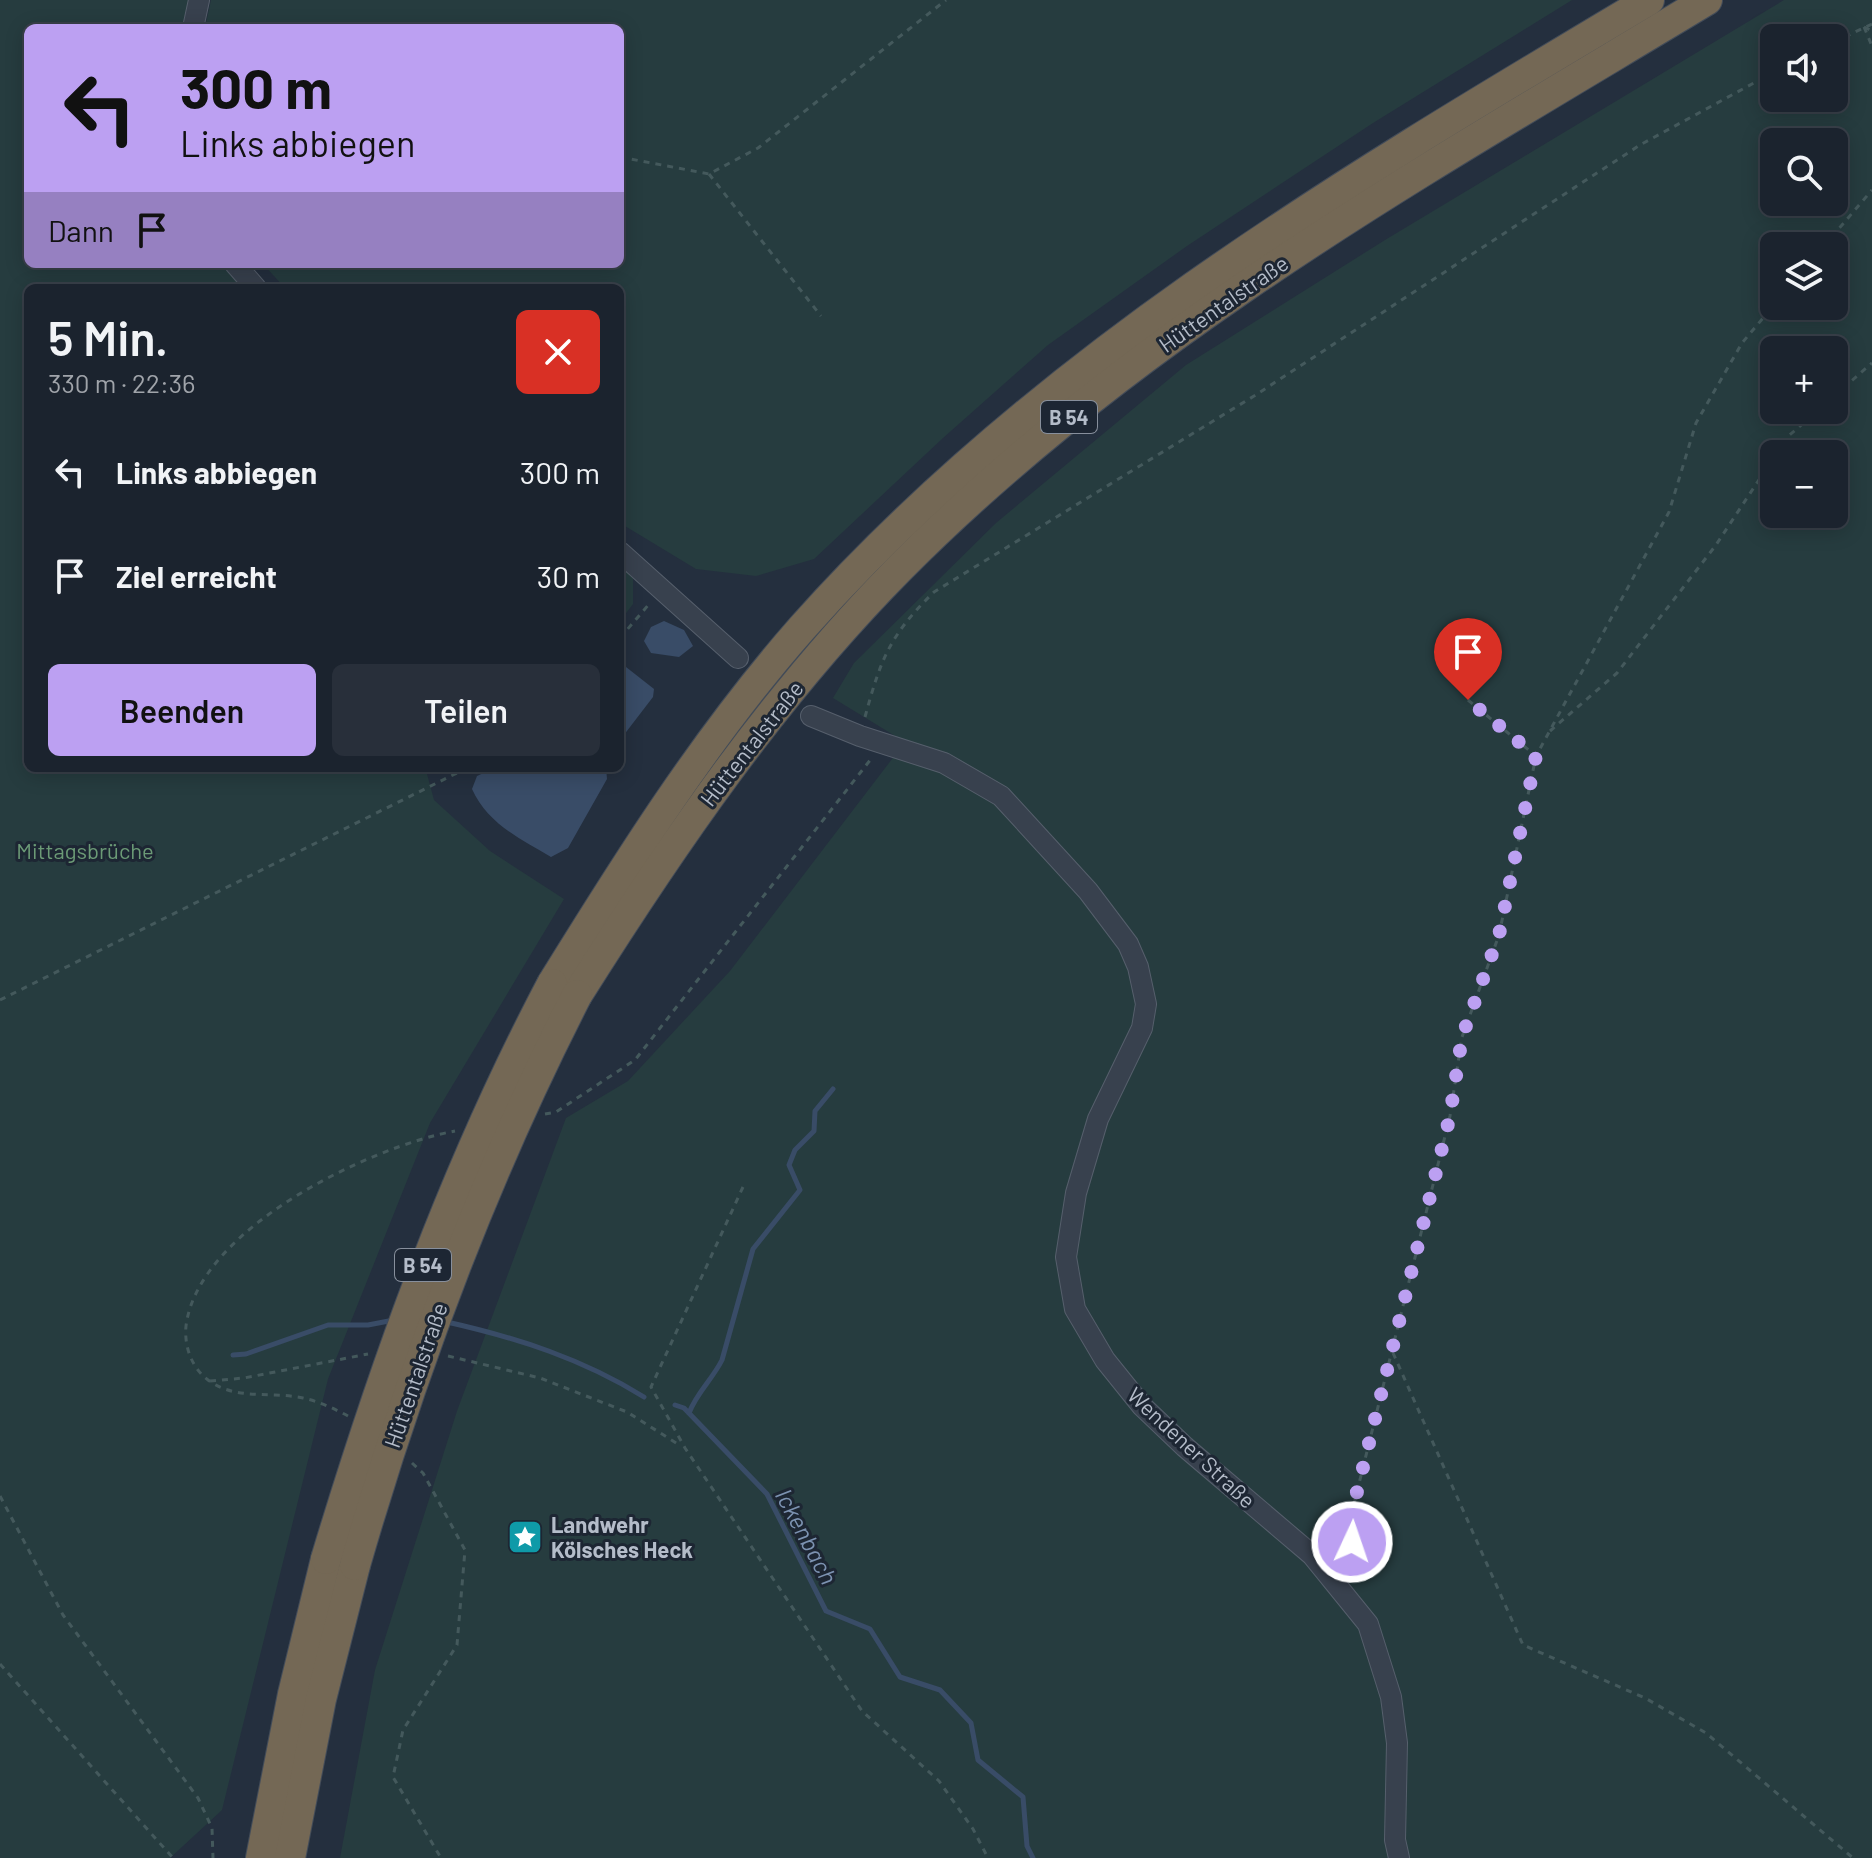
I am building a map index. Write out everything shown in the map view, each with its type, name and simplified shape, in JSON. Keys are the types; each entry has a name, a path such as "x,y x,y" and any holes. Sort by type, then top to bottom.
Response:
{"highway":[{"name":"Hüttentalstraße","path":"261,1858 293,1694 439,1305 532,1082 564,989 632,853 725,726 802,629 958,472 1078,371 1195,284 1343,186 1649,0"},
{"name":"Hüttentalstraße","path":"564,989 737,757 824,651 899,569 977,494 1096,394 1211,309 1355,212 1707,0"},
{"name":"Hüttentalstraße","path":"290,1858 321,1699 340,1562"}],"street":[{"path":"194,24 199,0"},
{"path":"238,268 252,284"},
{"path":"624,555 738,658"},
{"name":"Wendener Straße","path":"811,716 860,736 944,763 1001,796 1088,891 1128,944 1141,976 1146,1004 1142,1028 1098,1119 1076,1193 1066,1257 1075,1309 1105,1360 1142,1406 1312,1555 1368,1624 1391,1697 1397,1743 1395,1840 1399,1858"}],"path":[{"path":"624,158 709,174 758,148 946,0"},
{"path":"1848,35 1872,24"},
{"path":"1864,27 1872,31"},
{"path":"1864,27 1872,46"},
{"path":"860,736 882,658 902,623 934,592 1254,396 1640,145 1760,80"},
{"path":"709,174 821,316"},
{"path":"1836,232 1872,190"},
{"path":"1354,1603 1352,1512 1450,1116 1462,1037 1499,935 1536,756 1669,512 1696,423 1742,343 1761,320"},
{"path":"1848,384 1872,363"},
{"path":"1785,440 1802,424"},
{"path":"1546,734 1617,673 1716,545 1760,479"},
{"path":"624,633 663,588"},
{"path":"1468,700 1536,756"},
{"path":"0,1000 459,772"},
{"path":"743,1187 651,1387 685,1448 862,1711 939,1781 973,1829 988,1858"},
{"path":"1392,1350 1523,1645 1645,1698 1706,1733 1853,1858"},
{"path":"209,1381 375,1354"},
{"path":"446,1356 554,1384 627,1412 685,1448"},
{"path":"0,1496 63,1615 198,1798 212,1828 213,1858"},
{"path":"0,1664 173,1858"}],"green space":[{"name":"Mittagsbrüche","path":"0,0 189,0 183,24 24,24 24,268 228,268 243,284 24,284 24,772 431,772 427,774 434,800 490,851 564,899 430,1123 328,1379 222,1810 170,1858 0,1858"},
{"path":"211,0 1572,0 1373,123 1187,246 1048,345 814,559 756,576 696,569 624,525 624,284 281,284 267,268 624,268 624,24 206,24"},
{"path":"1784,0 1872,0 1872,1858 340,1858 375,1670 457,1411 566,1118 628,1081 730,971 905,742 833,698 854,663 996,523 1186,365 1385,240"},
{"path":"624,564 633,573 633,604 624,616"}],"water":[{"path":"664,621 684,630 693,646 679,657 651,653 644,641 651,627"},
{"path":"626,667 654,689 653,697 624,735"},
{"path":"486,772 606,772 607,779 568,848 551,857 495,821 472,789 477,776"}],"waterway":[{"path":"689,1413 722,1360 753,1249 800,1190 789,1165 795,1150 814,1131 815,1111 833,1089"},
{"name":"Ickenbach","path":"233,1355 246,1354 328,1325 368,1325 394,1320"},
{"name":"Ickenbach","path":"447,1322 549,1351 644,1397"},
{"name":"Ickenbach","path":"675,1405 684,1408 767,1494 826,1611 870,1629 900,1677 940,1690 971,1723 978,1760 1023,1797 1027,1846 1033,1858"}],"place":[{"name":"Landwehr Kölsches Heck","path":"525,1537"}],"route":[{"path":"1352,1542 1352,1512 1450,1116 1462,1037 1499,935 1536,756 1468,700"}]}
